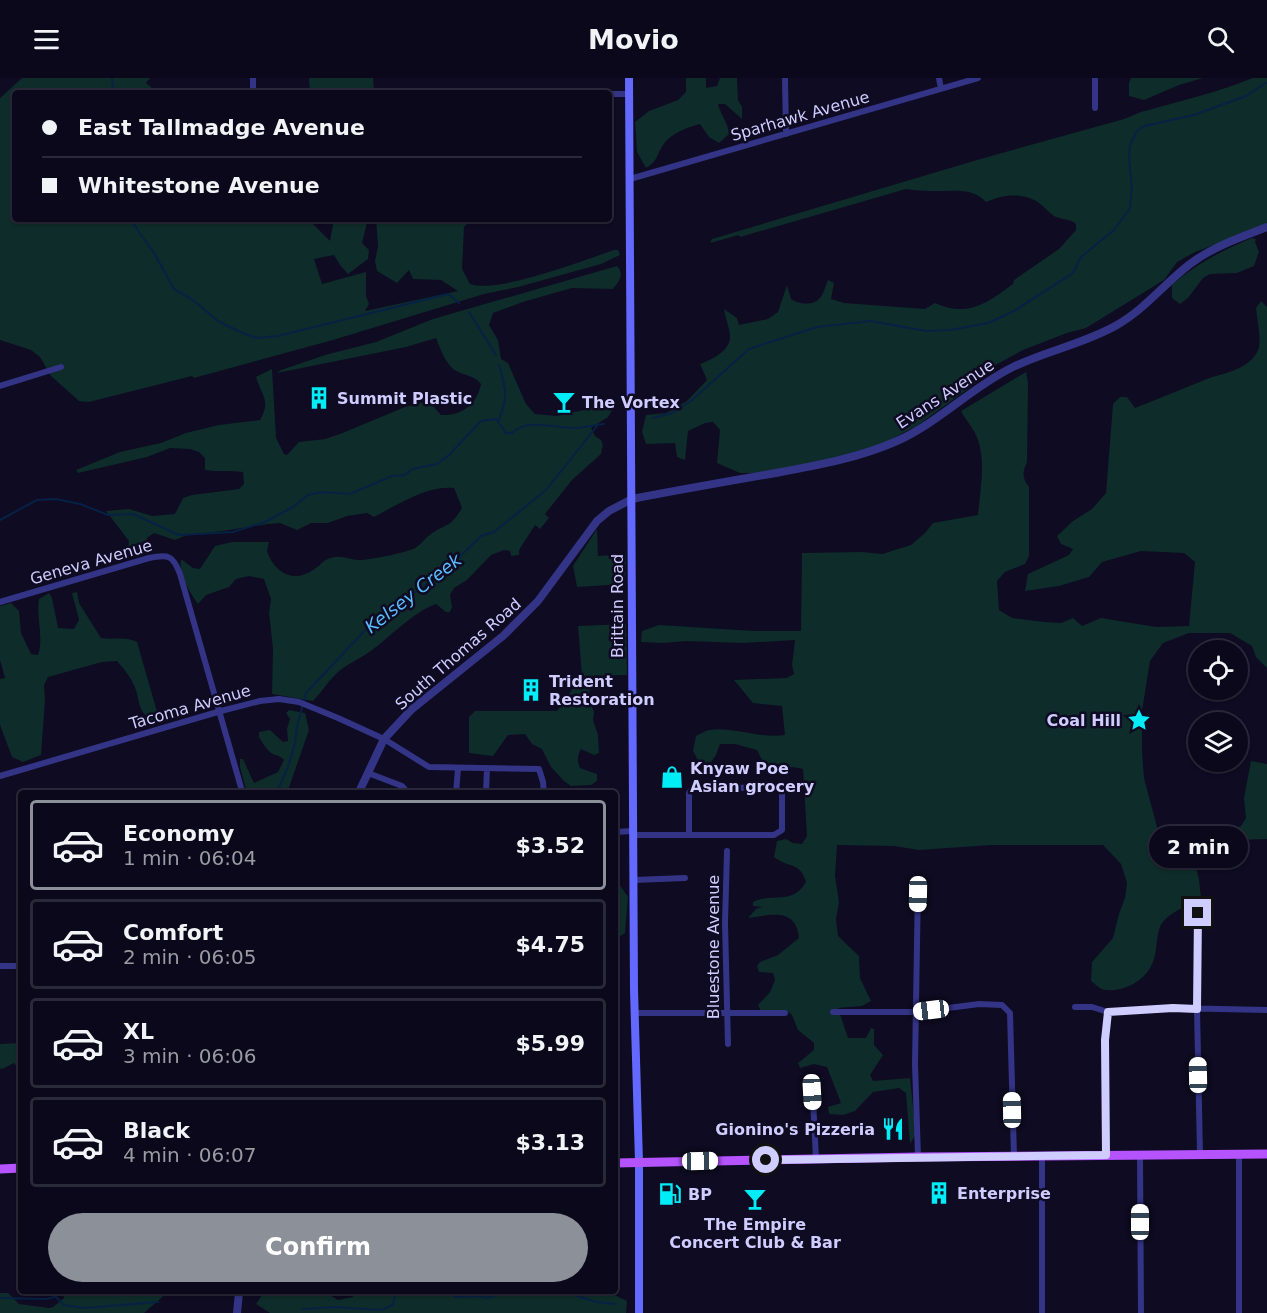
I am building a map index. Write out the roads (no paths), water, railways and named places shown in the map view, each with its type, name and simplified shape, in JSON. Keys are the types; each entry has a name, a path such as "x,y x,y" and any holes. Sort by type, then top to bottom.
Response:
{"main road":[{"name":"Brittain Road","path":"629,78 633,833 639,1162 639,1313"},
{"path":"618,1163 1267,1154"},
{"path":"0,1168 18,1168"}],"street":[{"path":"785,78 786,134"},
{"path":"939,78 941,88"},
{"name":"Sparhawk Avenue","path":"630,179 978,78"},
{"path":"1095,78 1095,108"},
{"path":"612,94 628,94"},
{"name":"Evans Avenue","path":"563,568 597,521 609,511 632,499 828,463 862,454 896,441 942,416 988,381 1012,368 1099,334 1118,324 1142,307 1200,257 1224,244 1267,227"},
{"path":"0,386 61,367"},
{"name":"Geneva Avenue","path":"0,602 159,556 168,556 173,560 180,574 220,711"},
{"name":"South Thomas Road","path":"360,790 384,739 426,696 503,636 538,601 563,568"},
{"name":"Tacoma Avenue","path":"0,776 220,711 269,699 294,701 309,706 384,739 429,767 539,769 544,790"},
{"path":"220,711 242,790"},
{"path":"456,790 458,768"},
{"path":"486,790 488,768"},
{"path":"368,773 402,786 406,790"},
{"path":"618,832 689,835 779,834 782,830 782,791 779,787 692,789 689,793 689,835"},
{"name":"Bluestone Avenue","path":"726,851 728,1044"},
{"path":"634,880 685,879"},
{"path":"918,885 915,1064 918,1157"},
{"path":"1198,913 1200,1154"},
{"path":"0,966 18,966"},
{"path":"833,1012 917,1012 979,1004 1002,1005 1010,1013 1014,1156"},
{"path":"1075,1007 1092,1007 1108,1012 1173,1008 1267,1010"},
{"path":"635,1012 785,1013"},
{"path":"1106,1155 1105,1040 1108,1012"},
{"path":"812,1080 816,1159"},
{"path":"1239,1154 1239,1313"},
{"path":"1140,1155 1141,1313"},
{"path":"1042,1156 1042,1313"},
{"path":"237,1313 239,1294"}],"waterway":[{"path":"112,78 113,90"},
{"name":"Kelsey Creek","path":"653,418 672,413 691,401 749,349 817,327 871,321 926,331 951,330 988,323 1014,311 1073,273 1081,257 1114,230 1130,208 1132,187 1130,145 1137,131 1144,126 1194,115 1246,96 1266,83"},
{"path":"132,222 154,253 174,289 193,300 218,321 256,338 278,336 448,294 459,303"},
{"path":"469,312 496,355"},
{"path":"498,422 504,406 505,394 499,365"},
{"path":"0,520 37,500 56,499 80,504 108,515 133,514 179,535 233,532 265,522 293,507 308,495 322,492 350,494 392,476 405,475 412,469 437,464 449,455 481,421 496,419 506,433 534,425 576,428 604,424"},
{"name":"Kelsey Creek","path":"278,790 295,743 306,693 368,627 447,569 481,536 494,532 546,490 597,426"},
{"name":"Kelsey Creek","path":"0,1298 47,1299 56,1294"},
{"path":"303,1309 335,1307 381,1310 393,1305 396,1294"},
{"path":"453,1294 455,1297 487,1298 501,1294"},
{"path":"571,1294 596,1302 616,1304"},
{"path":"55,1296 64,1305 84,1308 158,1302"}],"place":[{"name":"Summit Plastic","path":"319,398"},
{"name":"The Vortex","path":"564,402"},
{"name":"Trident Restoration","path":"531,690"},
{"name":"Coal Hill","path":"1139,720"},
{"name":"Knyaw Poe Asian grocery","path":"672,777"},
{"name":"Gionino's Pizzeria","path":"893,1129"},
{"name":"Enterprise","path":"939,1193"},
{"name":"BP","path":"670,1194"},
{"name":"The Empire Concert Club & Bar","path":"755,1199"}]}
